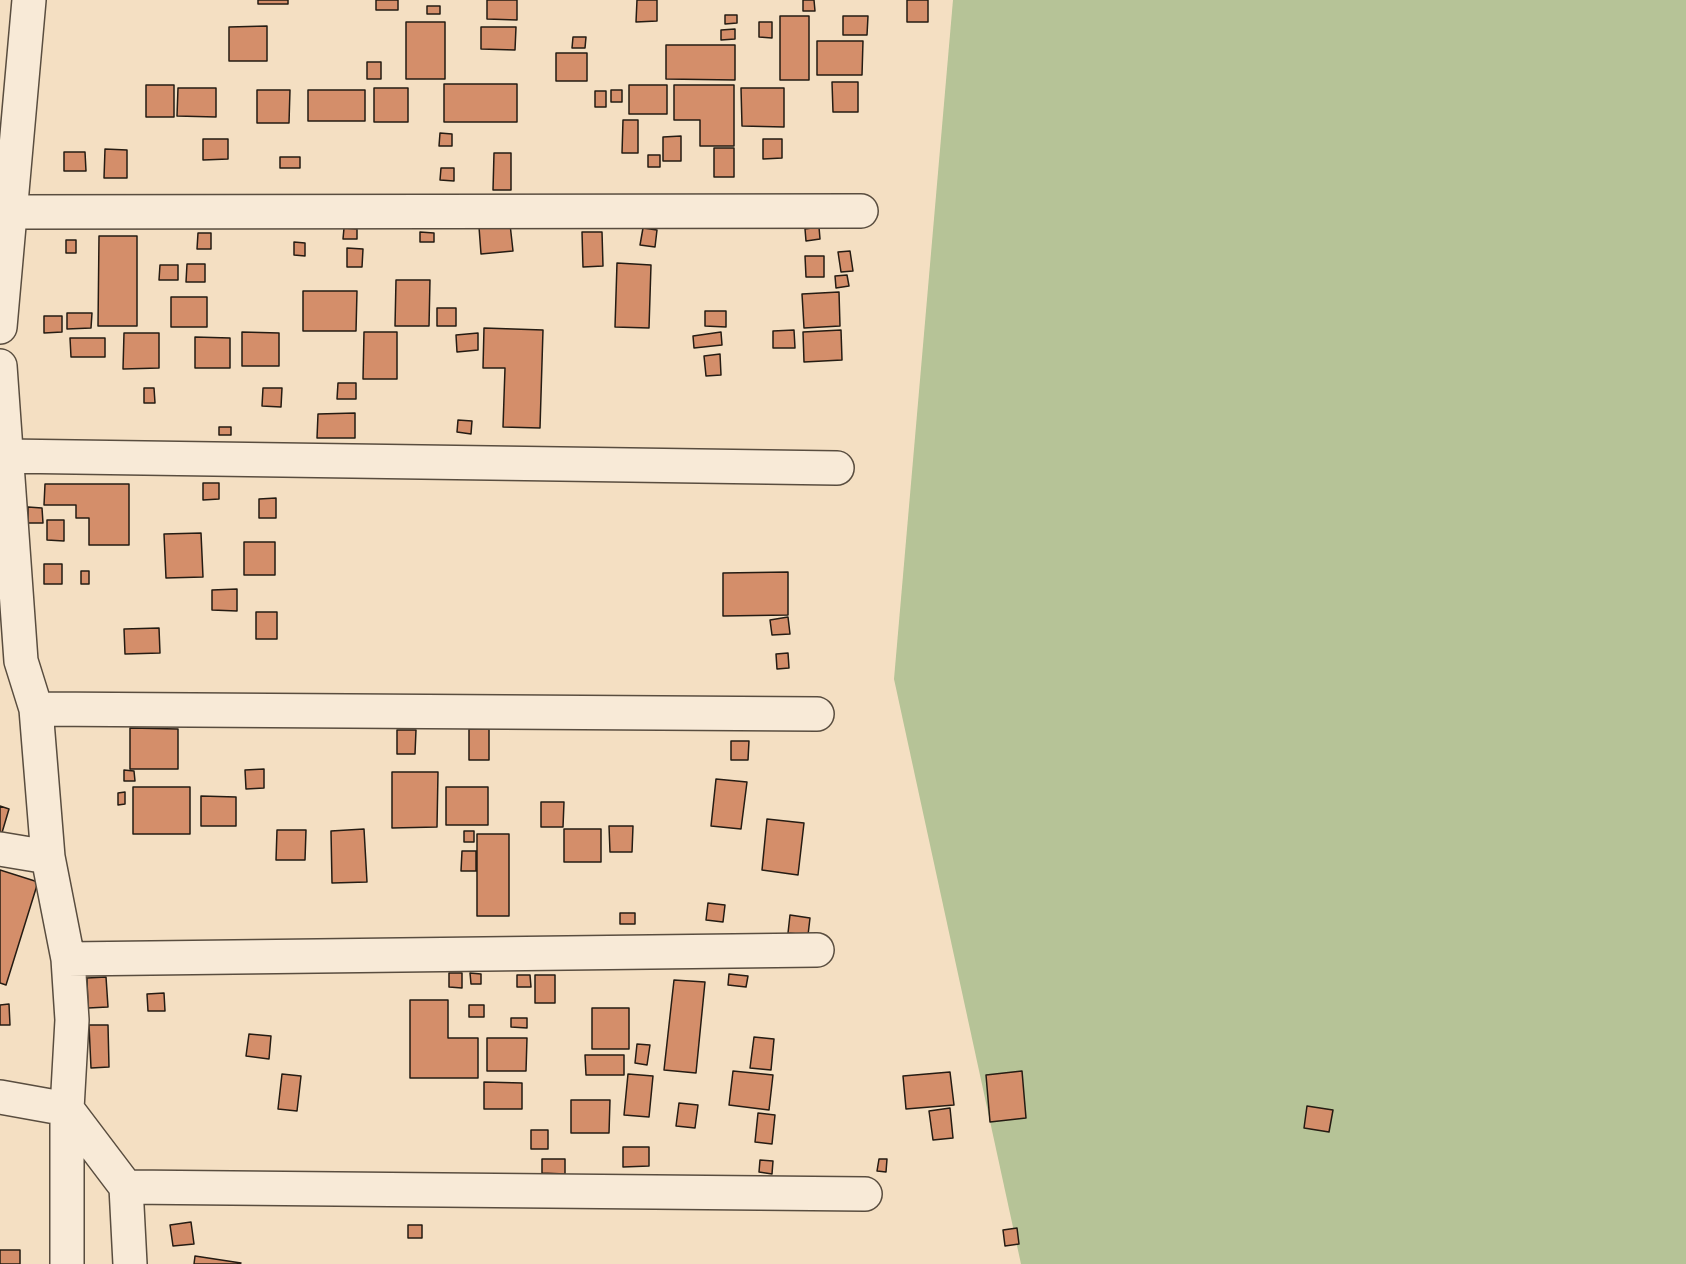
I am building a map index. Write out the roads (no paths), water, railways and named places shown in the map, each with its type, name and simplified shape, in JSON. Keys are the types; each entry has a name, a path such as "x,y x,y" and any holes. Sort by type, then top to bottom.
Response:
{"street":[{"path":"0,327 10,212 10,103 29,0"},
{"path":"10,212 861,211"},
{"path":"0,366 6,456 8,607 36,710 48,857 68,958 72,1020 67,1109 67,1264"},
{"path":"6,456 837,468"},
{"path":"36,710 817,714"},
{"path":"0,849 48,857"},
{"path":"68,958 817,950"},
{"path":"0,1097 67,1109 126,1187 130,1264"},
{"path":"126,1187 865,1194"}]}
